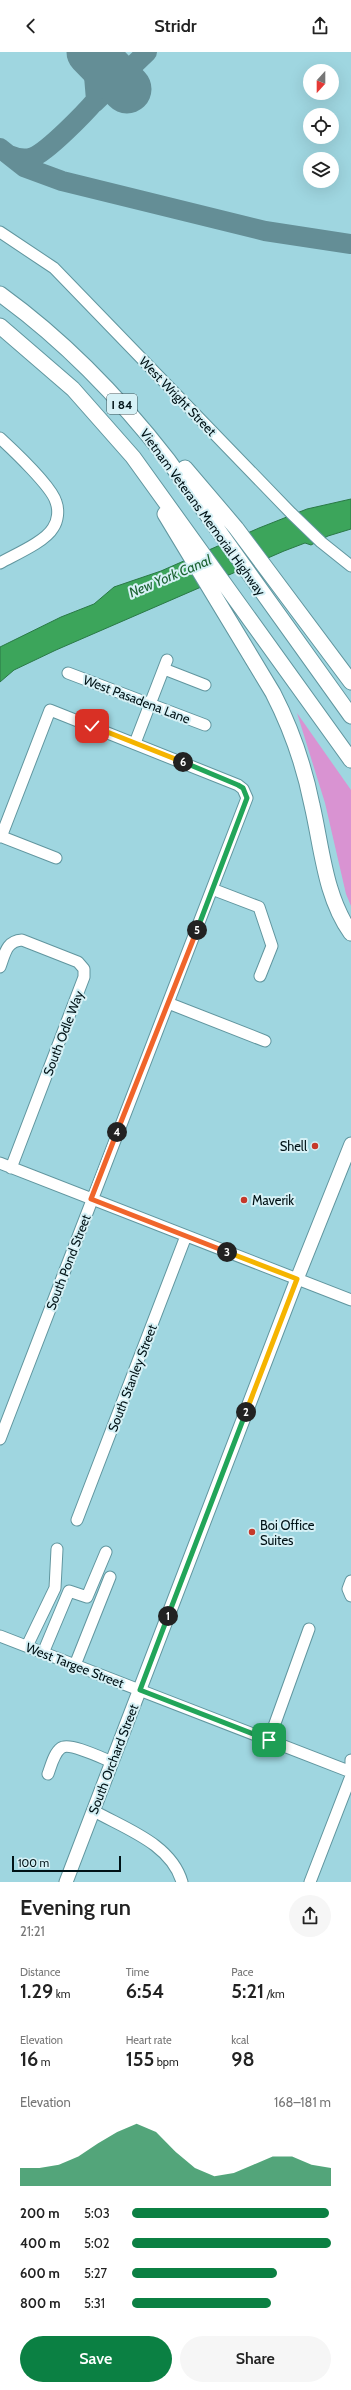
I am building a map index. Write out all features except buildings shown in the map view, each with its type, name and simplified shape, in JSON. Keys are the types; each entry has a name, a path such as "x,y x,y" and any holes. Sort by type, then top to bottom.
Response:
{"highway":[{"name":"Vietnam Veterans Memorial Highway","path":"0,294 58,340 102,382 153,441 351,716"},
{"name":"Vietnam Veterans Memorial Highway","path":"0,326 73,389 133,457 192,548 227,587 351,760"},
{"path":"102,382 171,452 236,528 351,682"},
{"path":"192,548 212,593 273,693 287,720 306,776 334,901 351,933"}],"main road":[{"name":"South Orchard Street","path":"66,1882 297,1279 351,1144"}],"street":[{"name":"West Wright Street","path":"0,232 54,268 291,513 321,542 351,566"},
{"path":"0,438 5,449 50,491 56,502 58,517 53,529 43,538 0,564"},
{"path":"56,858 1,837 50,710 135,743 166,665 205,685"},
{"name":"West Pasadena Lane","path":"68,673 205,725"},
{"name":"South Pond Street","path":"0,1439 91,1199 246,803 246,794 238,785 135,743"},
{"path":"212,889 259,907 272,946 260,976"},
{"name":"South Odle Way","path":"0,967 9,944 22,940 78,962 84,969 84,977 11,1168"},
{"path":"168,1003 265,1041"},
{"path":"0,1163 351,1300"},
{"name":"South Stanley Street","path":"77,1520 186,1236"},
{"path":"27,1646 55,1588 57,1549"},
{"path":"43,1652 69,1590 87,1597 106,1552"},
{"path":"75,1665 110,1577"},
{"path":"351,1581 348,1589 351,1596"},
{"path":"269,1740 309,1629"},
{"name":"West Targee Street","path":"0,1636 351,1771"},
{"path":"48,1774 56,1754 61,1748 69,1746 112,1762"},
{"path":"351,1760 351,1771"},
{"path":"310,1882 351,1776"},
{"path":"94,1811 156,1846 173,1860 182,1882"}],"shaded area":[{"path":"297,713 351,790 351,906 346,894 325,803"}],"water":[{"name":"New York Canal","path":"351,499 351,529 328,536 311,545 305,543 284,551 56,650 14,670 0,682 0,647 61,617 94,604 114,587 161,571 259,528 307,509"}],"taxiway":[{"path":"9,155 18,158 27,158 39,154 66,132 96,100 92,52"},
{"path":"94,103 147,52"},
{"path":"0,148 24,167 62,181 265,231 351,244"}],"runway":[{"path":"91,52 127,89"}],"place":[{"name":"Shell","path":"315,1146"},
{"name":"Maverik","path":"244,1200"},
{"name":"Boi Office Suites","path":"252,1532"}],"route":[{"path":"92,726 195,766 238,785 243,788 247,798 91,1199 297,1279 140,1690 269,1740"}]}
